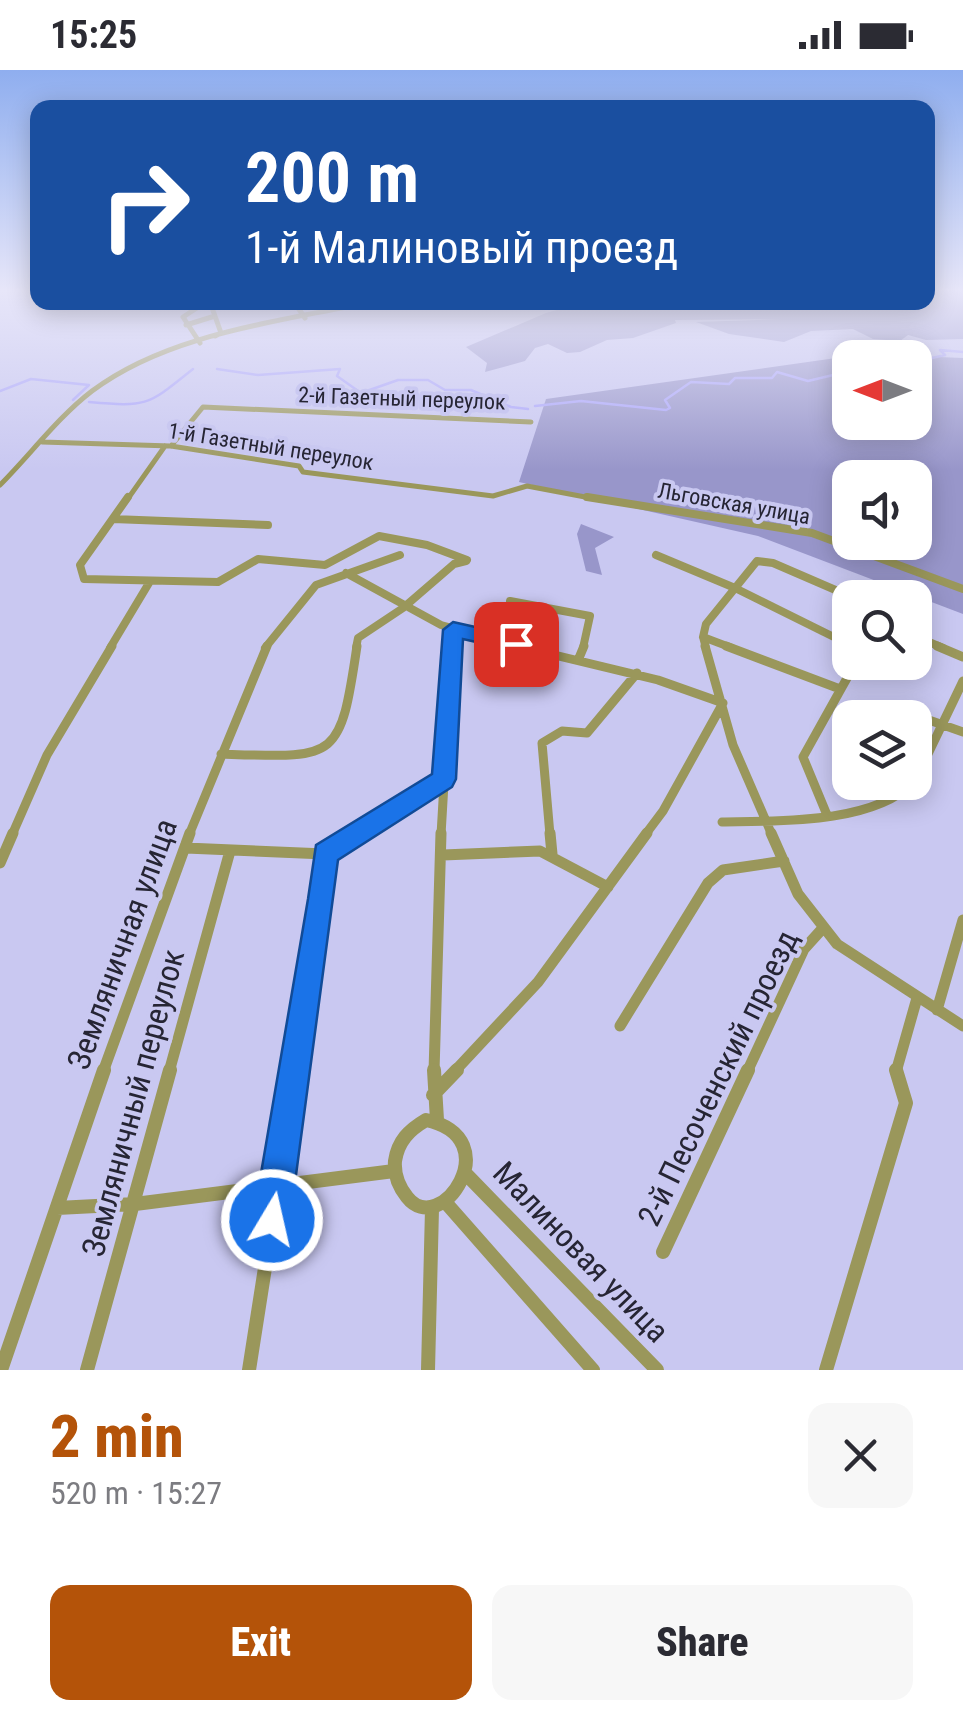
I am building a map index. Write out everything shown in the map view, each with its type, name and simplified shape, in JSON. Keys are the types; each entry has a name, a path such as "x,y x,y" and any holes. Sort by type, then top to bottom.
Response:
{"street":[{"path":"0,484 82,401 109,380 184,349"},
{"name":"2-й Газетный переулок","path":"168,446 203,407 531,422"},
{"name":"1-й Газетный переулок","path":"42,442 168,446 299,466 303,472 493,496"},
{"path":"168,446 80,565 84,579 218,582 258,559 325,565 379,536 427,544 467,560 454,564 403,608 358,638 340,734 324,748 306,755 221,754"},
{"name":"Льговская улица","path":"493,496 527,486 812,534 963,589"},
{"path":"113,519 268,525"},
{"name":"Земляничная улица","path":"1,1370 159,909 264,649 316,585 400,555"},
{"path":"656,555 735,588 832,636"},
{"path":"832,588 774,563 757,560 706,624 702,637 733,745 798,894 823,928 858,960 963,1026"},
{"path":"346,573 403,608 453,630 675,682 723,703"},
{"path":"0,863 47,755 149,583"},
{"path":"510,601 590,616 589,633 579,658"},
{"path":"453,630 433,1095 437,1120 426,1120 406,1132 395,1156 396,1184 410,1203 439,1207 593,1370"},
{"path":"702,637 840,688"},
{"path":"932,643 963,656"},
{"path":"552,854 542,743 562,731 588,733 637,674"},
{"path":"827,815 803,756 845,680"},
{"path":"932,749 963,681"},
{"path":"433,1095 538,982 664,812 723,703"},
{"path":"932,721 963,732"},
{"path":"186,848 326,854 444,779"},
{"path":"722,822 766,822 867,810 891,800"},
{"path":"444,855 532,850 552,854 608,887"},
{"name":"Земляничный переулок","path":"88,1370 230,851"},
{"path":"249,1370 326,854"},
{"path":"620,1026 708,883 723,870 784,862"},
{"path":"937,1010 963,920"},
{"name":"2-й Песоченский проезд","path":"663,1252 804,949 823,928"},
{"path":"826,1370 906,1103 896,1071 917,998"},
{"name":"Малиновая улица","path":"437,1120 448,1124 463,1144 466,1173 656,1370"},
{"path":"57,1208 135,1204 394,1170"},
{"name":"Малиновая улица","path":"439,1207 466,1173"},
{"path":"428,1370 439,1207"}],"shaded area":[{"path":"468,349 534,349 525,361 485,372 487,363"},
{"path":"558,349 588,349 567,353"},
{"path":"932,357 963,358 963,614 932,602 932,580 874,580 758,536 519,482 546,399 832,359 832,440 932,440"},
{"path":"581,524 614,537 595,548 602,575 586,571 577,534"}],"waterway":[{"path":"932,358 945,355 940,350 963,352"},
{"path":"89,402 146,401 193,369"},
{"path":"217,369 258,375 340,369 337,376 361,393 398,380 428,380 445,390 471,390 511,407 528,409"},
{"path":"535,406 581,401 666,410 670,408 665,400 691,382 729,384 735,378 772,378 777,372 808,381 832,375"},
{"path":"0,391 31,379 89,385 73,400"}],"route":[{"path":"272,1220 326,854 444,779 453,630 516,644"}]}
